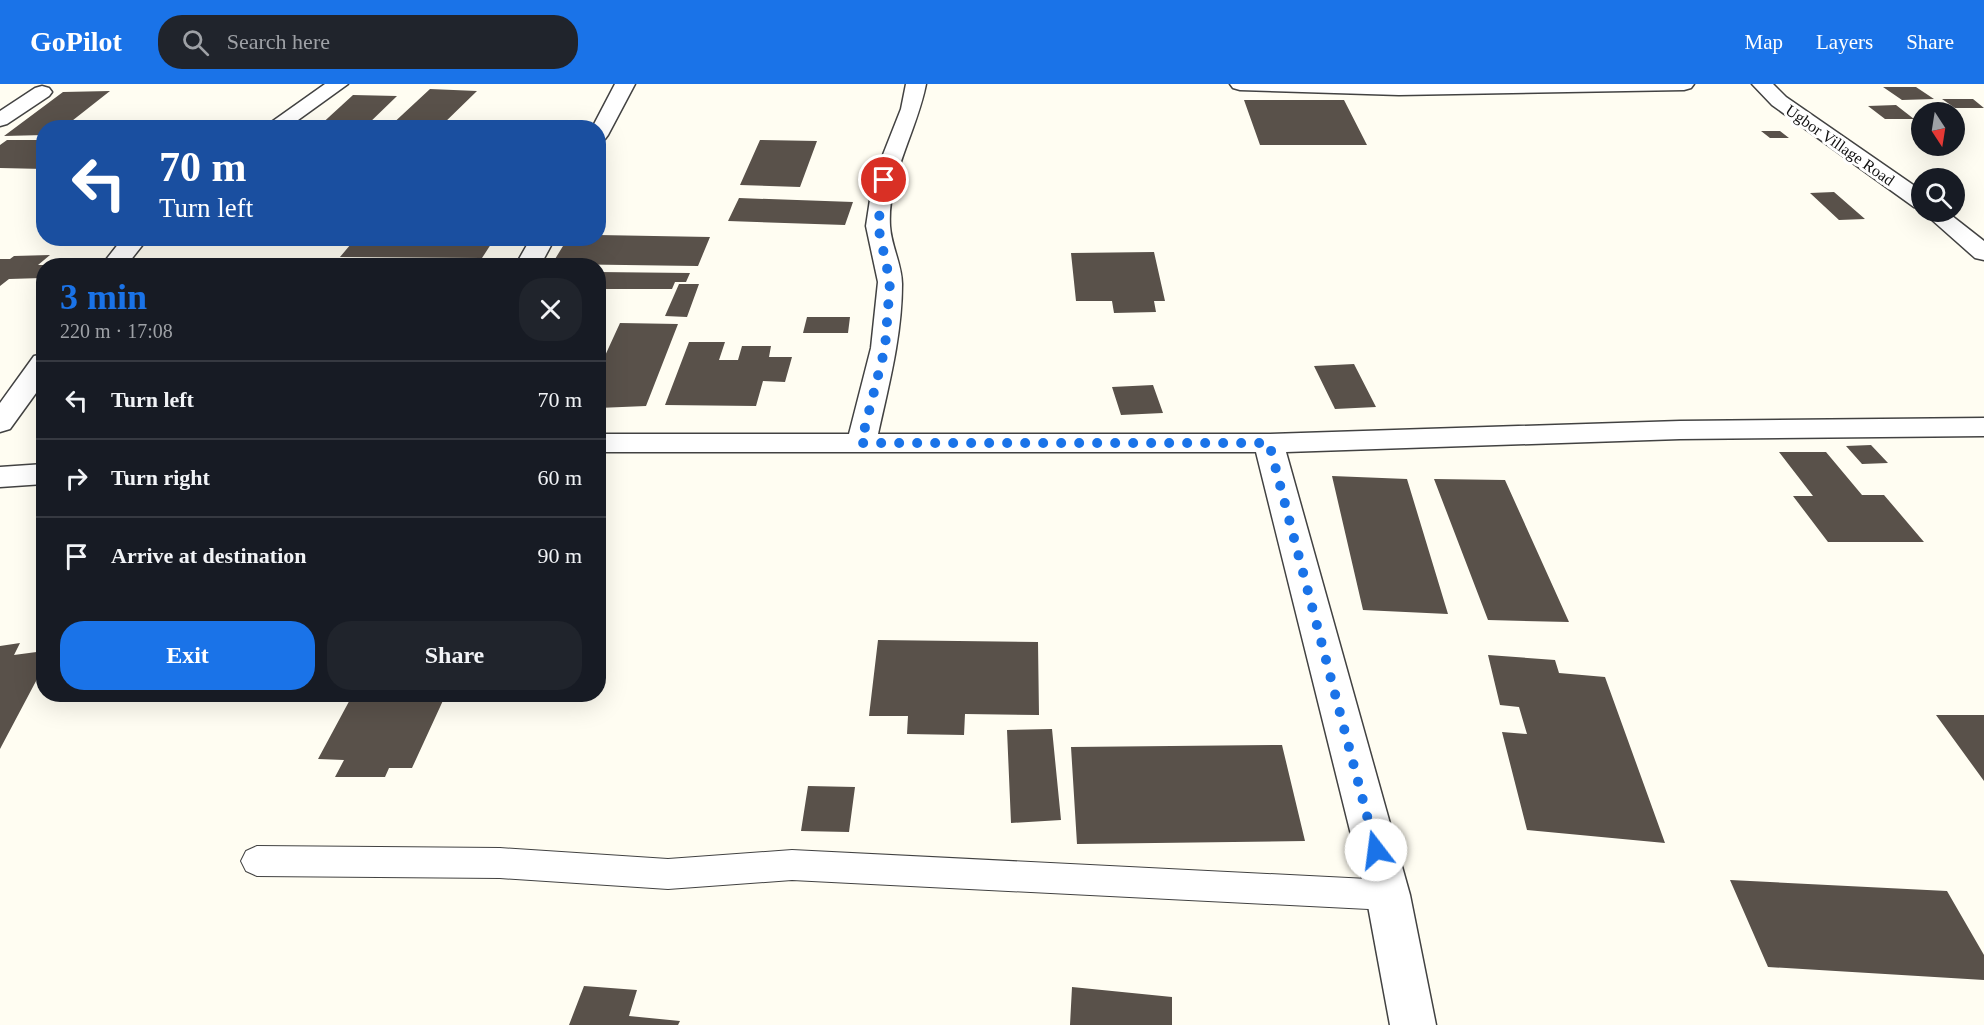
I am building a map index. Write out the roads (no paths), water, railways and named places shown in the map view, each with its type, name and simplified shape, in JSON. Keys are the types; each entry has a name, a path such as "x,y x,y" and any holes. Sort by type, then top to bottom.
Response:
{"street":[{"path":"285,120 338,84"},
{"path":"606,120 625,84"},
{"path":"861,443 885,348 890,282 878,226 884,180 911,109 916,84"},
{"path":"1240,84 1399,89 1684,84"},
{"name":"Ugbor Village Road","path":"1762,84 1779,101 1911,194"},
{"path":"0,120 42,92"},
{"path":"1946,222 1984,254"},
{"path":"119,258 128,246"},
{"path":"0,423 36,373"},
{"path":"606,444 1269,443 1680,430 1984,428"},
{"path":"1269,443 1388,895 1413,1025"},
{"path":"0,477 36,475"}],"lane":[{"path":"257,861 500,862 668,874 792,865 1388,895"}]}
